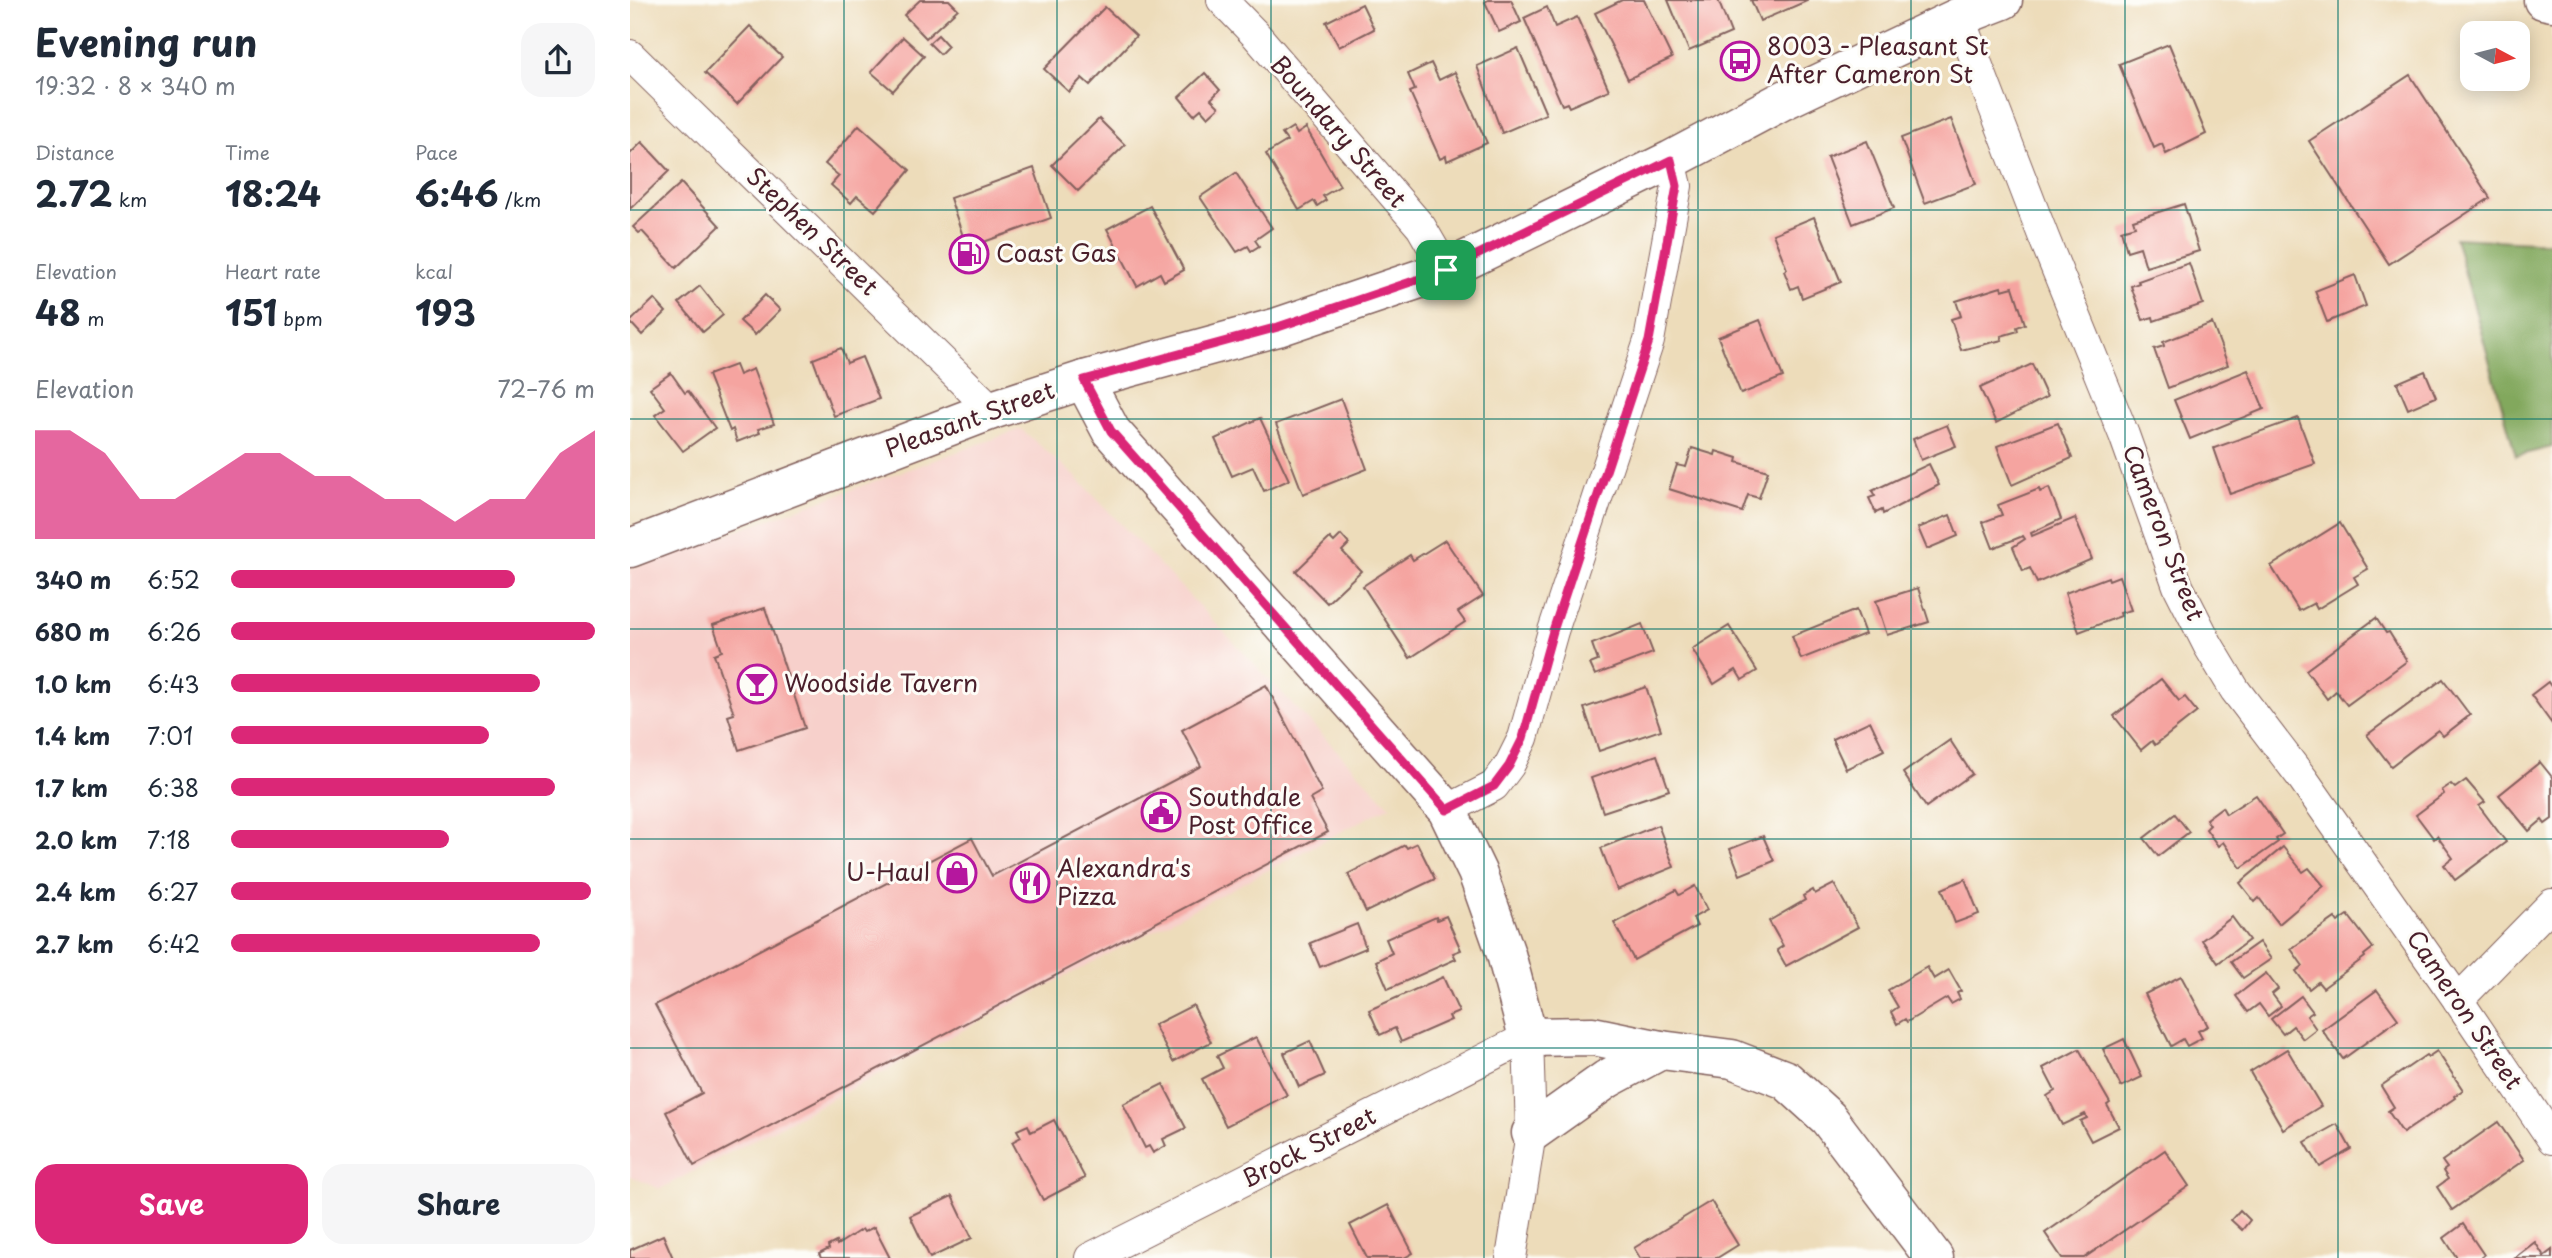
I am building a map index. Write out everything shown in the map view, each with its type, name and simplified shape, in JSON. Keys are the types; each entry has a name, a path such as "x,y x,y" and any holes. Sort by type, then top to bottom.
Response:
{"main road":[{"name":"Pleasant Street","path":"630,548 992,410 1084,380 1278,327 1446,270 1671,160 1782,100 1959,17 2003,0"},
{"path":"2543,0 2552,2"},
{"path":"1084,380 1111,431 1447,810 1477,872 1506,954 1528,1037 1593,1036 1661,1051 1732,1059 1786,1080 1828,1118 1934,1258"},
{"path":"1531,1133 1608,1079 1661,1051"}],"street":[{"name":"Boundary Street","path":"1222,0 1421,228 1446,270"},
{"name":"Cameron Street","path":"1959,17 2124,435 2178,586 2208,645 2235,690 2303,779 2552,1139"},
{"name":"Stephen Street","path":"630,55 992,410"},
{"path":"1447,810 1494,786 1509,766 1523,738 1553,631 1649,341 1677,186 1671,160"},
{"path":"2458,1000 2552,904"},
{"path":"1511,1258 1531,1133 1528,1037"},
{"name":"Brock Street","path":"1090,1258 1528,1037"}],"shaded area":[{"path":"1021,429 1075,476 1390,806 660,1189 630,1176 630,569"}],"green space":[{"path":"2455,238 2552,243 2552,447 2516,456"}],"building":[{"path":"920,0 949,0 958,9 926,38 904,15"},
{"path":"1511,0 1521,22 1499,32 1485,2"},
{"path":"1622,0 1644,0 1672,58 1628,79 1595,13"},
{"path":"1668,0 1718,0 1731,33 1689,51"},
{"path":"1751,0 1809,0 1760,21"},
{"path":"1362,4 1374,29 1339,47 1326,22"},
{"path":"1105,7 1136,36 1090,85 1082,78 1069,92 1044,69"},
{"path":"1547,7 1555,27 1577,17 1609,90 1569,107 1567,103 1562,105 1524,18"},
{"path":"750,26 782,57 737,104 705,73"},
{"path":"938,35 948,46 940,54 929,43"},
{"path":"903,37 924,56 893,91 871,72"},
{"path":"2169,44 2206,134 2166,154 2162,144 2154,148 2119,64"},
{"path":"1518,48 1546,114 1502,133 1477,66"},
{"path":"1431,63 1439,80 1455,72 1487,143 1447,161 1446,156 1440,159 1410,92 1415,90 1408,74"},
{"path":"1205,73 1220,90 1211,99 1219,107 1208,117 1201,109 1194,115 1179,97"},
{"path":"2410,75 2490,198 2389,264 2309,141"},
{"path":"1099,119 1125,145 1078,191 1052,165"},
{"path":"1951,119 1976,184 1925,203 1901,138"},
{"path":"859,125 910,170 875,211 857,196 851,203 831,185 839,176 825,164"},
{"path":"1293,127 1297,134 1306,128 1340,186 1323,196 1326,200 1317,206 1314,201 1299,210 1266,154 1287,141 1282,134"},
{"path":"1867,141 1894,208 1853,224 1827,157"},
{"path":"642,142 669,171 630,209 630,154"},
{"path":"1034,168 1051,218 967,248 950,198"},
{"path":"1236,173 1272,228 1255,240 1259,246 1251,251 1248,246 1237,252 1200,197"},
{"path":"681,183 720,226 676,268 642,231 639,233 633,227"},
{"path":"2184,204 2199,251 2146,267 2140,247 2127,251 2121,230 2135,226 2133,220"},
{"path":"1150,206 1184,270 1164,281 1160,273 1137,286 1107,229"},
{"path":"1814,217 1841,282 1802,298 1798,286 1791,289 1784,271 1787,269 1773,234"},
{"path":"2189,263 2203,304 2154,321 2153,317 2143,320 2131,286"},
{"path":"2355,275 2366,306 2327,322 2315,291"},
{"path":"700,286 723,315 703,332 679,303"},
{"path":"2001,287 2002,290 2013,287 2025,324 2017,327 2018,331 2001,336 2002,340 1961,350 1951,319 1961,316 1956,301"},
{"path":"765,295 780,310 755,335 740,321"},
{"path":"654,299 666,312 642,335 630,322"},
{"path":"1760,320 1783,377 1741,394 1718,337"},
{"path":"2212,323 2228,365 2168,388 2154,349 2164,346 2163,342"},
{"path":"841,348 847,363 862,357 879,399 834,416 813,359"},
{"path":"2032,364 2047,397 1996,423 1980,388"},
{"path":"735,365 739,375 753,369 774,424 758,429 760,433 737,442 708,375"},
{"path":"2248,370 2264,409 2190,439 2174,400"},
{"path":"2425,371 2436,397 2408,409 2397,383"},
{"path":"671,373 715,428 683,451 655,415 665,408 650,388"},
{"path":"1341,399 1367,469 1303,494 1276,424"},
{"path":"1260,418 1289,480 1264,491 1253,467 1232,476 1215,439"},
{"path":"2298,418 2315,464 2230,494 2214,448"},
{"path":"2058,423 2072,458 2012,485 1997,446"},
{"path":"1947,425 1956,446 1921,460 1913,439"},
{"path":"1692,448 1715,455 1716,451 1738,458 1737,462 1768,471 1759,498 1748,495 1742,512 1669,489 1677,465 1686,467"},
{"path":"1929,464 1939,485 1883,514 1882,510 1876,513 1869,498 1875,496 1872,491"},
{"path":"2049,488 2061,519 2031,533 2032,536 2075,518 2092,559 2037,583 2030,568 2023,571 2013,547 2025,539 2023,536 1993,548 1983,522 2002,515 1998,505 2039,489 2040,492"},
{"path":"1950,515 1958,536 1927,549 1918,528"},
{"path":"2340,523 2368,569 2354,577 2358,584 2317,609 2314,603 2299,611 2271,566"},
{"path":"1341,535 1349,544 1342,551 1361,571 1327,603 1296,571 1330,538 1334,542"},
{"path":"1445,540 1483,596 1458,612 1465,622 1410,658 1363,586 1410,555 1413,560"},
{"path":"2119,576 2131,610 2079,632 2065,593 2108,577 2109,580"},
{"path":"1918,588 1929,622 1887,635 1876,601"},
{"name":"Woodside Tavern","path":"765,608 805,728 739,750 728,716 734,714 714,654 722,651 713,625"},
{"path":"1856,610 1865,634 1801,659 1792,636"},
{"path":"2376,618 2386,633 2389,632 2407,661 2347,705 2336,691 2327,699 2306,670"},
{"path":"1642,624 1653,653 1595,675 1590,664 1598,661 1592,644"},
{"path":"1729,626 1757,671 1742,680 1736,670 1714,684 1692,649"},
{"path":"2161,679 2179,701 2185,697 2197,712 2155,745 2152,741 2141,750 2114,716"},
{"path":"2443,679 2470,715 2443,736 2438,730 2391,766 2367,735"},
{"path":"2548,682 2552,688 2552,724 2531,695"},
{"path":"1266,685 1322,792 1310,799 1328,832 694,1166 666,1112 702,1093 655,1005 972,838 992,876 1201,766 1182,730"},
{"path":"1646,687 1661,730 1599,751 1584,708"},
{"path":"1870,721 1884,750 1846,769 1832,739"},
{"path":"1950,740 1972,774 1926,807 1903,773"},
{"path":"1657,755 1669,790 1603,812 1591,778"},
{"path":"2540,762 2552,777 2552,819 2545,824 2542,820 2529,831 2499,795"},
{"path":"2466,780 2485,802 2479,806 2506,842 2455,880 2444,865 2453,858 2437,836 2434,839 2416,815 2444,794 2442,790 2451,784 2455,788"},
{"path":"2256,795 2283,834 2276,839 2278,842 2241,868 2223,842 2218,846 2206,829 2210,825 2206,819 2222,807 2226,814"},
{"path":"2175,814 2189,832 2158,856 2144,838"},
{"path":"1658,825 1674,867 1617,890 1601,848"},
{"path":"1763,836 1774,861 1740,875 1730,849"},
{"path":"1417,843 1435,879 1366,912 1348,874 1405,845 1407,848"},
{"path":"2283,847 2303,872 2309,868 2324,886 2279,924 2259,898 2255,902 2240,883"},
{"path":"1965,879 1979,914 1955,923 1942,889"},
{"path":"1834,884 1858,927 1786,966 1777,950 1783,946 1769,921 1805,900 1803,896 1813,890 1815,894"},
{"path":"1695,886 1707,910 1693,918 1697,926 1634,960 1614,923 1676,890 1679,895"},
{"path":"2348,915 2373,948 2323,988 2318,982 2309,989 2296,971 2303,966 2291,949 2335,918 2338,922"},
{"path":"1446,916 1461,950 1453,953 1456,959 1388,989 1376,961 1392,953 1386,939 1436,917 1437,920"},
{"path":"2232,917 2249,940 2218,963 2202,940"},
{"path":"1357,924 1366,948 1320,967 1310,943"},
{"path":"2259,942 2271,959 2243,978 2231,962"},
{"path":"1927,967 1934,979 1949,970 1961,991 1957,993 1960,999 1951,1004 1947,998 1907,1022 1905,1019 1897,1024 1891,1012 1898,1007 1888,990"},
{"path":"2266,973 2278,989 2272,994 2281,1006 2268,1016 2259,1004 2248,1012 2236,996"},
{"path":"2181,976 2208,1026 2198,1031 2202,1038 2187,1046 2183,1039 2171,1046 2145,994"},
{"path":"1443,977 1459,1012 1449,1016 1451,1020 1401,1042 1395,1028 1380,1035 1369,1010"},
{"path":"2377,990 2398,1019 2343,1059 2322,1030"},
{"path":"2301,996 2313,1012 2307,1016 2316,1029 2303,1039 2293,1026 2283,1034 2271,1019"},
{"path":"1193,1005 1211,1042 1173,1062 1154,1025"},
{"path":"1256,1037 1287,1095 1226,1126 1202,1079 1223,1068 1217,1056"},
{"path":"2124,1039 2142,1077 2121,1087 2103,1049"},
{"path":"1310,1041 1325,1075 1299,1087 1284,1053"},
{"path":"2079,1049 2110,1103 2107,1105 2119,1127 2091,1141 2080,1121 2087,1118 2085,1114 2062,1125 2047,1096 2055,1091 2043,1068"},
{"path":"2287,1049 2321,1106 2283,1129 2250,1072"},
{"path":"2437,1051 2463,1090 2403,1133 2388,1111 2394,1107 2381,1086 2426,1055 2428,1057"},
{"path":"1163,1084 1186,1128 1163,1139 1166,1146 1153,1153 1149,1146 1145,1148 1123,1104"},
{"path":"1054,1120 1085,1178 1043,1200 1012,1142 1021,1137 1017,1130 1028,1125 1031,1132"},
{"path":"2498,1122 2524,1160 2452,1210 2437,1187 2448,1179 2443,1171 2447,1168 2442,1161"},
{"path":"2337,1124 2351,1149 2320,1167 2305,1142"},
{"path":"2165,1150 2189,1186 2084,1258 2062,1258 2045,1233"},
{"path":"952,1196 972,1238 930,1258 910,1216"},
{"path":"1711,1201 1738,1245 1717,1258 1640,1258 1634,1248"},
{"path":"1388,1205 1413,1253 1404,1258 1367,1258 1350,1225"},
{"path":"2240,1210 2250,1220 2242,1230 2231,1220"},
{"path":"2463,1224 2484,1255 2480,1258 2457,1258 2444,1238"},
{"path":"874,1227 890,1258 821,1258 819,1254 829,1249 828,1246 836,1242 837,1245 862,1229 864,1232"},
{"path":"663,1235 673,1258 630,1258 630,1250"},
{"path":"2535,1242 2544,1256 2552,1250 2552,1258 2514,1258"}],"place":[{"name":"8003 - Pleasant St After Cameron St","path":"1740,61"},
{"name":"Coast Gas","path":"969,254"},
{"name":"Woodside Tavern","path":"757,684"},
{"name":"Southdale Post Office","path":"1161,812"},
{"name":"U-Haul","path":"957,873"},
{"name":"Alexandra's Pizza","path":"1030,883"}],"route":[{"path":"1671,160 1677,186 1649,341 1553,631 1523,738 1509,766 1494,786 1447,810 1111,431 1084,380 1278,327 1446,270 1671,160"}]}
